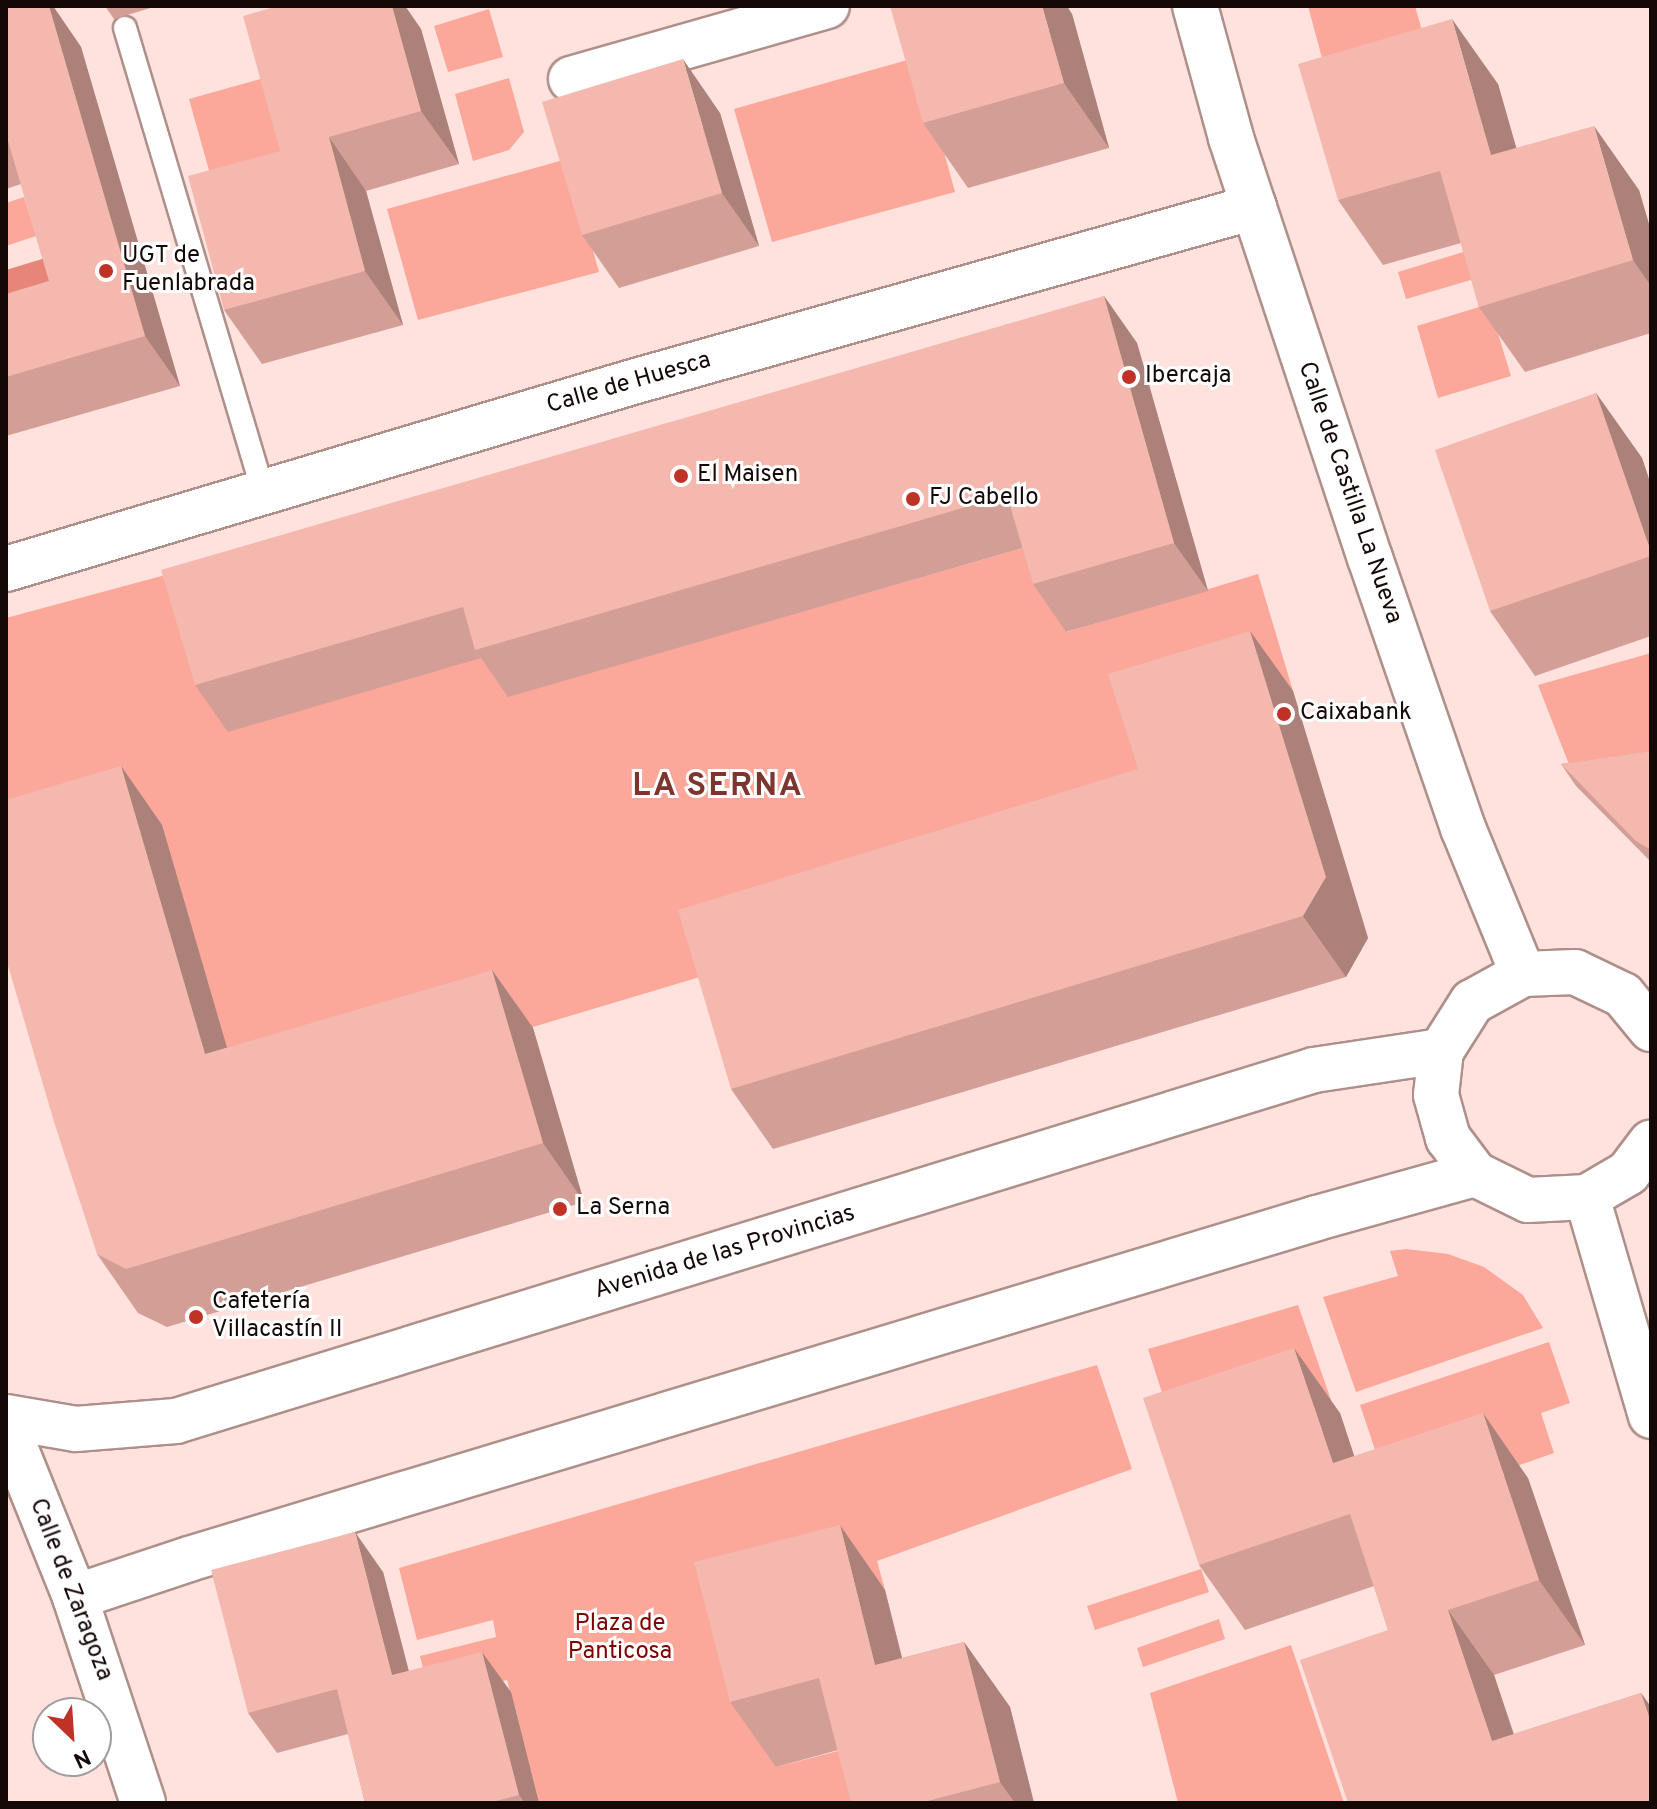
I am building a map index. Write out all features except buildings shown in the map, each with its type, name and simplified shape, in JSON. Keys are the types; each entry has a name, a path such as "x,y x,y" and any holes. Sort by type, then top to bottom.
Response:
{"main road":[{"path":"571,79 827,6"},
{"name":"Calle de Castilla La Nueva","path":"1195,6 1254,207 1463,828 1523,974"},
{"name":"Calle de Huesca","path":"6,569 651,377 1254,207"},
{"path":"1651,1029 1637,994 1575,972 1523,974 1472,1002 1441,1051 1436,1095 1448,1138 1475,1174 1528,1200 1587,1197 1628,1173 1651,1143"},
{"name":"Avenida de las Provincias","path":"6,1417 76,1429 176,1421 1314,1070 1441,1051"},
{"path":"75,1597 189,1559 1302,1222 1475,1174"},
{"path":"1587,1197 1651,1416"},
{"name":"Calle de Zaragoza","path":"6,1425 75,1597 143,1803"}],"lane":[{"path":"125,28 263,492"}],"green space":[{"path":"1308,6 1415,6 1422,31 1322,58"},
{"path":"489,9 503,57 448,72 434,26"},
{"path":"918,57 955,192 772,242 734,109"},
{"path":"264,78 298,197 222,217 189,99"},
{"path":"509,78 524,132 509,150 473,161 455,94"},
{"path":"567,159 599,272 418,320 387,209"},
{"path":"24,197 36,236 6,246 6,203"},
{"path":"1473,249 1481,277 1406,299 1398,272"},
{"path":"1489,304 1511,376 1438,398 1417,326"},
{"path":"1041,543 1067,632 1258,574 1293,691 1151,735 1167,789 720,971 272,1105 6,871 6,618 169,574 496,654 846,599"},
{"path":"1651,653 1651,755 1570,767 1538,685"},
{"path":"1406,1249 1448,1254 1484,1267 1523,1295 1543,1328 1356,1392 1323,1297 1398,1276 1390,1251"},
{"path":"1298,1305 1331,1400 1181,1452 1148,1349"},
{"path":"1549,1342 1570,1403 1541,1413 1554,1453 1395,1509 1360,1405"},
{"name":"Plaza de Panticosa","path":"1097,1365 1132,1469 877,1561 885,1590 776,1767 865,1744 880,1803 539,1803 507,1680 431,1700 420,1656 496,1637 493,1620 417,1640 399,1568"},
{"path":"1201,1569 1209,1592 1095,1630 1087,1606"},
{"path":"1219,1619 1225,1639 1143,1667 1137,1648"},
{"path":"1291,1645 1344,1803 1178,1803 1150,1693"}],"shaded area":[{"path":"52,256 66,303 6,321 6,270"}],"place":[{"name":"UGT de Fuenlabrada","path":"106,271"},
{"name":"Ibercaja","path":"1129,377"},
{"name":"El Maisen","path":"681,476"},
{"name":"FJ Cabello","path":"913,499"},
{"name":"Caixabank","path":"1284,714"},
{"name":"La Serna","path":"560,1209"},
{"name":"Cafetería Villacastín II","path":"196,1317"}],"district":[{"name":"LA SERNA","path":"718,787"}]}
